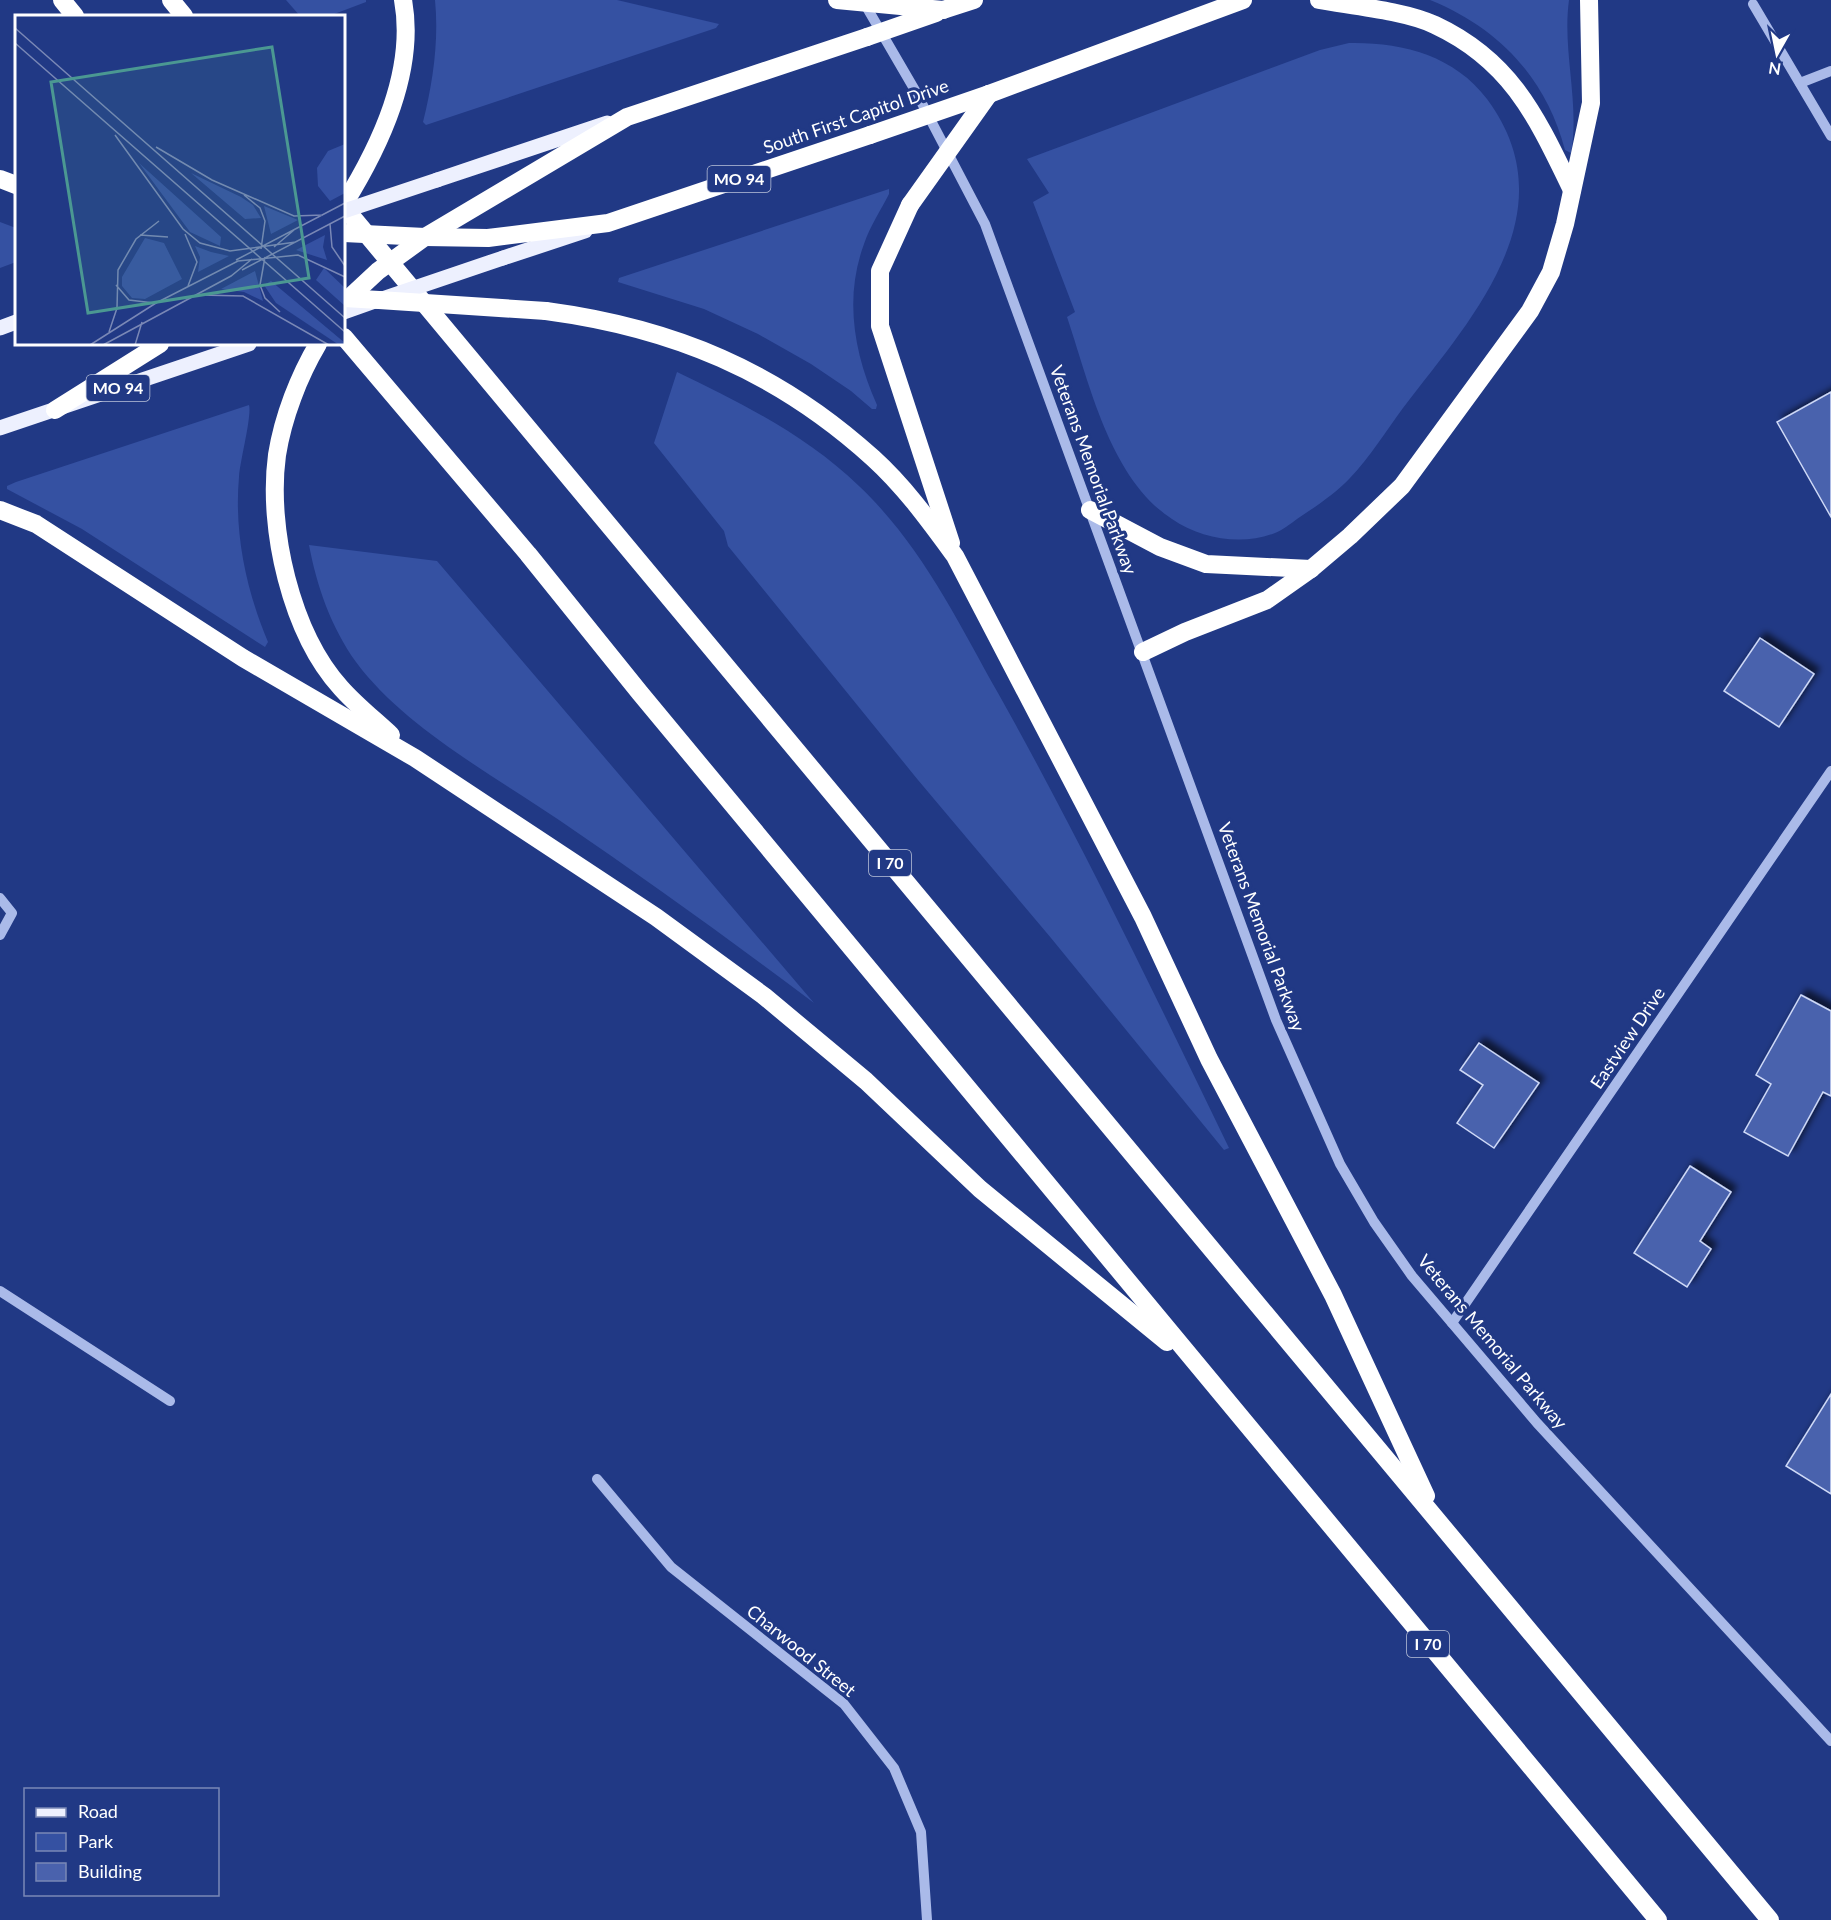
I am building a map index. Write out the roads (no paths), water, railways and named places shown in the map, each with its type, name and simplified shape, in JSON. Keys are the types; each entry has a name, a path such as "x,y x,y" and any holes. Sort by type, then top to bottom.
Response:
{"highway":[{"path":"62,0 74,15"},
{"path":"171,0 183,15"},
{"path":"345,205 369,163 387,118 406,52 403,0"},
{"path":"837,0 943,10"},
{"path":"345,303 378,271 425,237 627,117 974,0"},
{"name":"South First Capitol Drive","path":"608,223 989,94 1243,0"},
{"path":"1319,0 1434,24 1485,55 1516,86 1538,122 1572,190"},
{"path":"1143,652 1185,632 1267,600 1311,569 1402,486 1530,311 1551,272 1566,224 1591,103 1589,0"},
{"path":"989,94 910,205 880,271 880,326 956,556 1143,917 1209,1059 1333,1295 1437,1519"},
{"path":"0,178 15,185"},
{"name":"I 70","path":"345,208 1770,1920"},
{"path":"345,233 488,238 608,223"},
{"path":"345,303 379,300 546,311 641,328 698,347 764,379 831,423 875,460 916,504 956,556"},
{"name":"I 70","path":"345,338 528,554 1658,1920"},
{"path":"55,410 158,345"},
{"path":"317,345 305,366 289,410 278,455 275,519 284,572 306,634 340,687 415,758"},
{"path":"0,510 36,524 243,658 415,758 656,917 764,996 866,1081 980,1190 1199,1367"},
{"path":"1090,510 1160,547 1206,564 1311,569"}],"main road":[{"path":"345,207 437,180 627,117"},
{"name":"South First Capitol Drive","path":"379,300 608,223"},
{"path":"0,328 15,322"},
{"name":"MO 94","path":"0,428 243,346"}],"street":[{"name":"Veterans Memorial Parkway","path":"862,0 916,92 985,224 1276,1020 1313,1108 1374,1222 1412,1276 1537,1423 1831,1741"},
{"path":"1753,4 1831,136"},
{"path":"1800,83 1831,71"},
{"name":"Eastview Drive","path":"1452,1323 1831,771"},
{"path":"0,897 12,913 0,934"},
{"path":"0,1291 170,1401"},
{"name":"Charwood Street","path":"597,1479 671,1567 844,1704 894,1768 921,1832 927,1920"}]}
